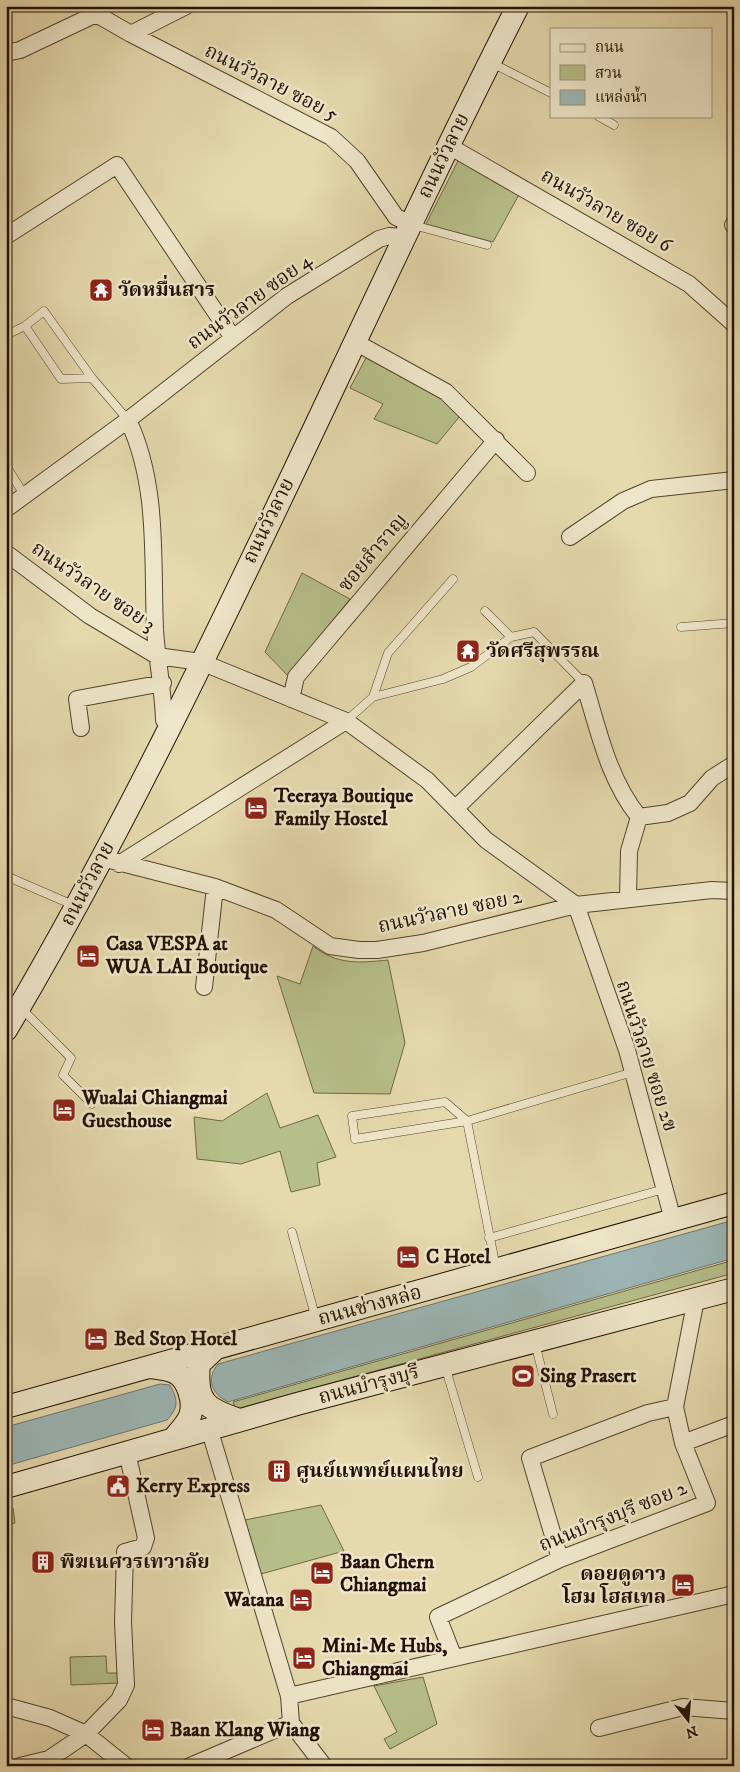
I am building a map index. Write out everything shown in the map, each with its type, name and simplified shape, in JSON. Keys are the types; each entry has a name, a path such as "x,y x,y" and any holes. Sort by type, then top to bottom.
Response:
{"main road":[{"name":"ถนนวัวลาย","path":"11,1019 76,906 110,861 201,662 490,62 512,8"},
{"name":"ถนนช่างหล่อ","path":"6,1407 497,1271 734,1203"},
{"name":"ถนนบำรุงบุรี","path":"6,1487 209,1428 734,1289"},
{"path":"214,1350 199,1364 199,1389 204,1401 211,1410 239,1420"},
{"path":"151,1367 175,1372 184,1381 189,1392 192,1408 190,1418 174,1438"}],"street":[{"path":"131,34 186,6"},
{"path":"6,53 20,50 92,10"},
{"name":"ถนนวัวลาย ซอย 5","path":"92,10 131,34 331,137 357,161 408,231"},
{"name":"ถนนวัวลาย ซอย 6","path":"450,146 689,284 734,324"},
{"path":"6,236 118,165 233,338"},
{"name":"ถนนวัวลาย ซอย 4","path":"6,509 128,420 287,296 379,239 408,231"},
{"path":"355,342 446,392 527,473"},
{"path":"128,420 145,467 152,526 157,656 162,683 164,720 172,724"},
{"name":"ซอยสำราญ","path":"291,699 296,676 496,440"},
{"path":"570,537 623,501 650,489 734,480"},
{"name":"ถนนวัวลาย ซอย 3","path":"6,553 90,616 157,656"},
{"path":"157,656 201,662 346,721 427,780 486,840 576,905"},
{"path":"80,728 74,700 162,683"},
{"path":"456,808 584,683 616,783 626,801 639,817"},
{"path":"110,861 346,721"},
{"path":"639,817 668,813 690,803 712,778 734,764"},
{"path":"628,898 629,851 639,817"},
{"name":"ถนนวัวลาย ซอย 2","path":"110,861 215,887 276,910 330,946 359,950 377,950 423,943 576,905 712,890 734,891"},
{"path":"204,987 215,887"},
{"name":"ถนนวัวลาย ซอย 2ข","path":"576,905 633,1072 673,1220"},
{"name":"ถนนบำรุงบุรี ซอย 2","path":"454,1658 438,1617 560,1559 707,1503 683,1443 675,1407 696,1299"},
{"path":"560,1559 530,1458 648,1413 675,1407"},
{"path":"683,1443 734,1424"},
{"path":"209,1428 289,1696 291,1722 324,1766"},
{"path":"20,1766 49,1759 86,1734 119,1700 126,1684 123,1622 125,1552 143,1547 146,1538 128,1452"},
{"path":"289,1696 734,1594"},
{"path":"6,1706 50,1718 86,1734 126,1766"},
{"path":"599,1728 683,1707 734,1711"},
{"path":"190,1766 209,1762 291,1722"}],"lane":[{"path":"490,62 550,92"},
{"path":"602,118 614,124"},
{"path":"408,231 487,245"},
{"path":"6,335 25,326 44,311 92,378 128,420"},
{"path":"25,326 61,379 92,378"},
{"path":"6,466 25,496"},
{"path":"346,721 373,696 388,653 453,579"},
{"path":"485,611 511,637"},
{"path":"681,628 734,623"},
{"path":"373,696 443,679 470,668 511,637 534,632 584,683"},
{"path":"6,876 76,906"},
{"path":"11,1019 71,1058 63,1075 92,1104"},
{"path":"497,1271 467,1120 445,1102 352,1116 355,1139 467,1120 633,1072"},
{"path":"489,1238 664,1188"},
{"path":"292,1232 316,1321"},
{"path":"534,1341 552,1414"},
{"path":"444,1365 478,1477"}],"green space":[{"path":"460,157 521,191 493,242 426,224"},
{"path":"367,356 438,395 460,416 437,444 374,419 383,404 350,388"},
{"path":"302,573 350,599 288,676 265,652"},
{"path":"313,946 340,960 367,962 388,960 405,1043 390,1094 314,1093 277,976 300,984"},
{"path":"267,1093 280,1128 318,1115 336,1157 317,1163 320,1185 291,1192 280,1151 241,1164 197,1159 194,1117 222,1121"},
{"path":"734,1260 734,1273 236,1409 233,1402"},
{"path":"321,1505 344,1551 261,1574 245,1520"},
{"path":"13,1508 15,1523 6,1525 6,1509"},
{"path":"106,1656 107,1673 120,1673 120,1683 71,1685 70,1657"},
{"path":"423,1677 437,1724 390,1749 384,1739 397,1732 374,1686"}],"water":[{"path":"734,1220 734,1258 228,1402 214,1390 212,1385 212,1375 218,1364"},
{"path":"160,1384 170,1385 176,1399 174,1411 167,1420 6,1466 6,1427"}],"place":[{"name":"วัดหมื่นสาร","path":"101,290"},
{"name":"วัดศรีสุพรรณ","path":"468,651"},
{"name":"Teeraya Boutique Family Hostel","path":"256,808"},
{"name":"Casa VESPA at WUA LAI Boutique","path":"88,956"},
{"name":"Wualai Chiangmai Guesthouse","path":"64,1110"},
{"name":"C Hotel","path":"408,1257"},
{"name":"Bed Stop Hotel","path":"96,1339"},
{"name":"Sing Prasert","path":"523,1376"},
{"name":"ศูนย์แพทย์แผนไทย","path":"279,1471"},
{"name":"Kerry Express","path":"118,1486"},
{"name":"พิฆเนศวรเทวาลัย","path":"43,1562"},
{"name":"Baan Chern Chiangmai","path":"322,1573"},
{"name":"ดอยดูดาว โฮม โฮสเทล","path":"683,1585"},
{"name":"Watana","path":"301,1600"},
{"name":"Mini-Me Hubs, Chiangmai","path":"304,1658"},
{"name":"Baan Klang Wiang","path":"153,1730"}]}
